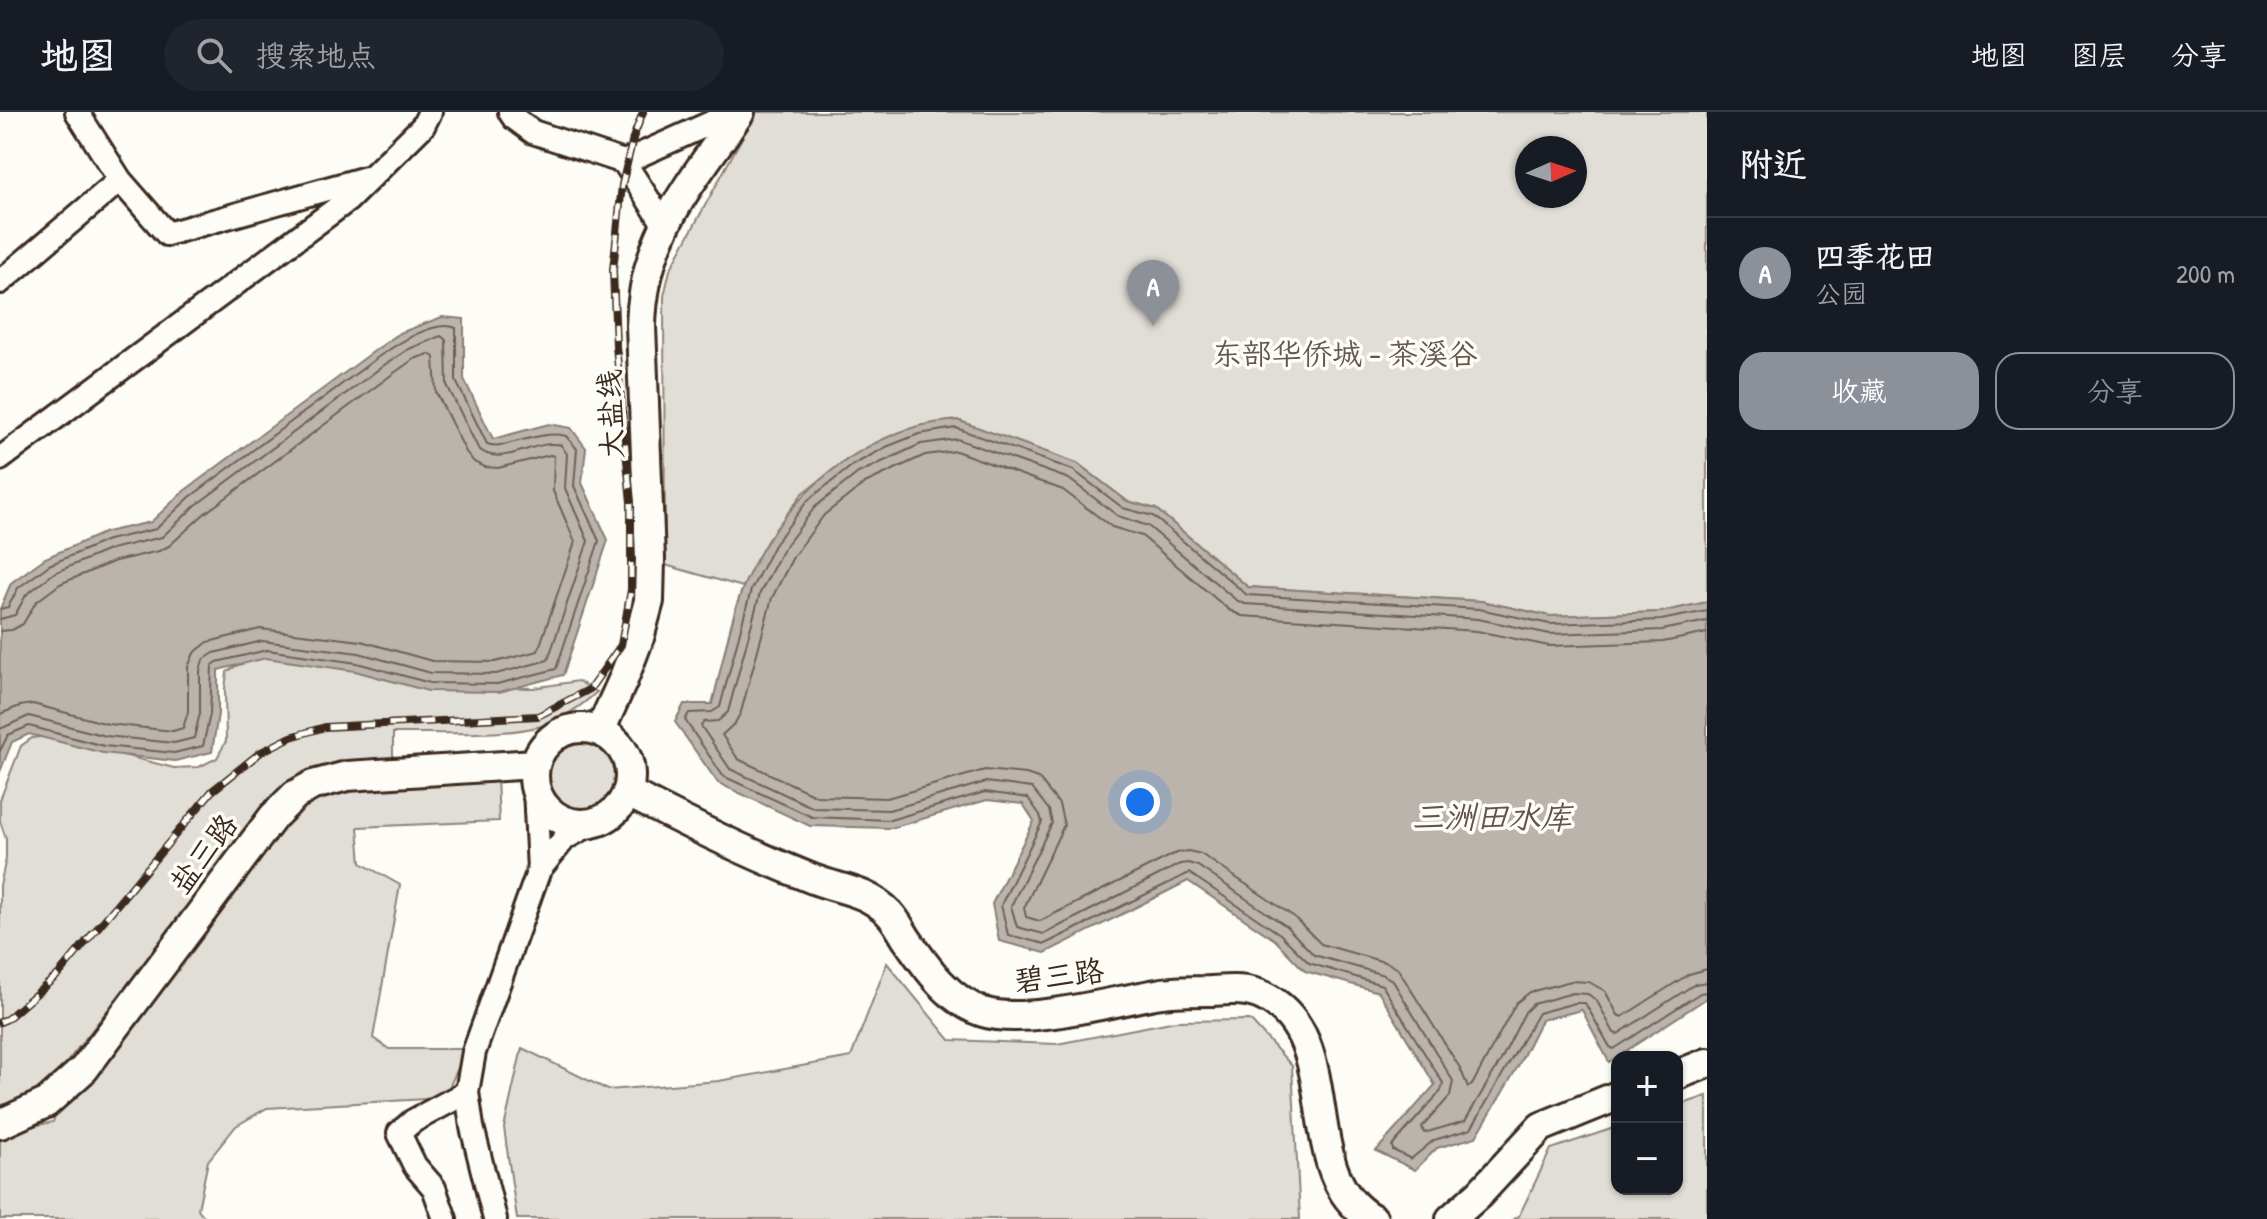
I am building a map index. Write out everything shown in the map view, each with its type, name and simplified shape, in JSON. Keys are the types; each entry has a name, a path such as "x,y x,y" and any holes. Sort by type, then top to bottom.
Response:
{"main road":[{"name":"大盐线","path":"600,731 629,666 649,601 642,305 650,259 664,224 738,112"},
{"path":"577,728 600,731 619,745 626,756 629,768 627,792 614,812 593,823 581,825 558,819 548,811 535,776 546,743 555,735 577,728"},
{"name":"盐三路","path":"0,1124 46,1103 84,1069 273,817 295,795 313,785 347,776 535,776"},
{"name":"碧三路","path":"627,792 701,831 816,881 860,892 889,914 938,981 961,1001 983,1012 1011,1017 1108,1004 1165,992 1243,989 1265,997 1290,1016 1307,1046 1338,1184 1361,1212 1373,1219"},
{"path":"1683,1073 1707,1063"},
{"path":"1451,1219 1479,1194 1541,1127 1611,1098"}],"street":[{"path":"77,112 120,180 167,234 372,176"},
{"path":"0,459 348,200 423,126 430,112"},
{"path":"510,112 533,132 624,162 664,224"},
{"path":"624,162 738,112"},
{"path":"0,282 120,180"},
{"path":"535,776 539,870"},
{"path":"495,1219 472,1127 467,1092 474,1052 539,870 565,838 593,823"},
{"path":"445,1219 434,1188 415,1166 399,1133 413,1121 467,1092"}],"green space":[{"name":"东部华侨城 - 茶溪谷","path":"756,112 1707,112 1707,602 1661,612 1550,616 1481,601 1248,587 1156,509 1127,501 1077,463 849,458 802,494 767,541 743,587 665,565 664,296 670,270"},
{"path":"251,656 290,657 445,686 533,688 578,681 597,692 563,717 534,728 473,733 393,733 393,762 274,797 56,1076 19,1102 0,1109 0,885 6,859 6,839 0,821 0,800 21,746 32,738 48,736 174,768 199,767 217,758 226,741 227,672"},
{"path":"575,744 589,744 601,749 610,758 615,777 613,790 606,801 589,810 575,810 563,805 554,796 549,784 549,770 554,758 563,749"},
{"path":"497,778 499,821 358,827 361,863 400,885 373,1038 389,1049 467,1049 444,1098 267,1108 236,1126 208,1161 198,1209 206,1219 0,1219 0,1133 53,1122 59,1103 298,807 371,788"},
{"path":"887,963 950,1040 1057,1044 1176,1021 1250,1020 1292,1066 1300,1219 517,1219 504,1128 522,1048 608,1090 719,1081 851,1057"},
{"path":"1707,1096 1707,1219 1513,1219 1519,1216 1551,1149 1611,1129 1611,1195 1683,1195 1683,1104"}],"water":[{"path":"442,317 464,319 464,379 493,439 549,424 571,428 586,448 582,483 608,540 563,675 499,692 428,691 355,671 266,658 218,670 218,714 212,752 175,761 103,753 29,734 12,742 0,772 0,609 11,583 45,558 106,532 151,522 184,491 377,349 400,333"},
{"name":"三洲田水库","path":"957,420 1077,463 1127,501 1156,509 1248,587 1481,601 1550,616 1661,612 1707,602 1707,998 1626,1051 1611,1051 1609,1062 1582,1010 1541,1020 1476,1137 1437,1148 1415,1170 1376,1151 1435,1085 1379,992 1305,971 1275,940 1188,881 1045,953 999,941 992,904 1034,821 1023,804 987,800 891,828 810,826 718,783 675,722 684,704 712,704 739,598 757,558 792,509 835,468 887,438 931,424"}],"railway":[{"path":"0,1022 59,974 212,791 261,752 291,737 325,727 538,716 590,689 621,645 631,590 631,502 616,346 613,270 622,185 633,138 643,112"}],"place":[{"name":"四季花田","path":"1153,326"}]}
